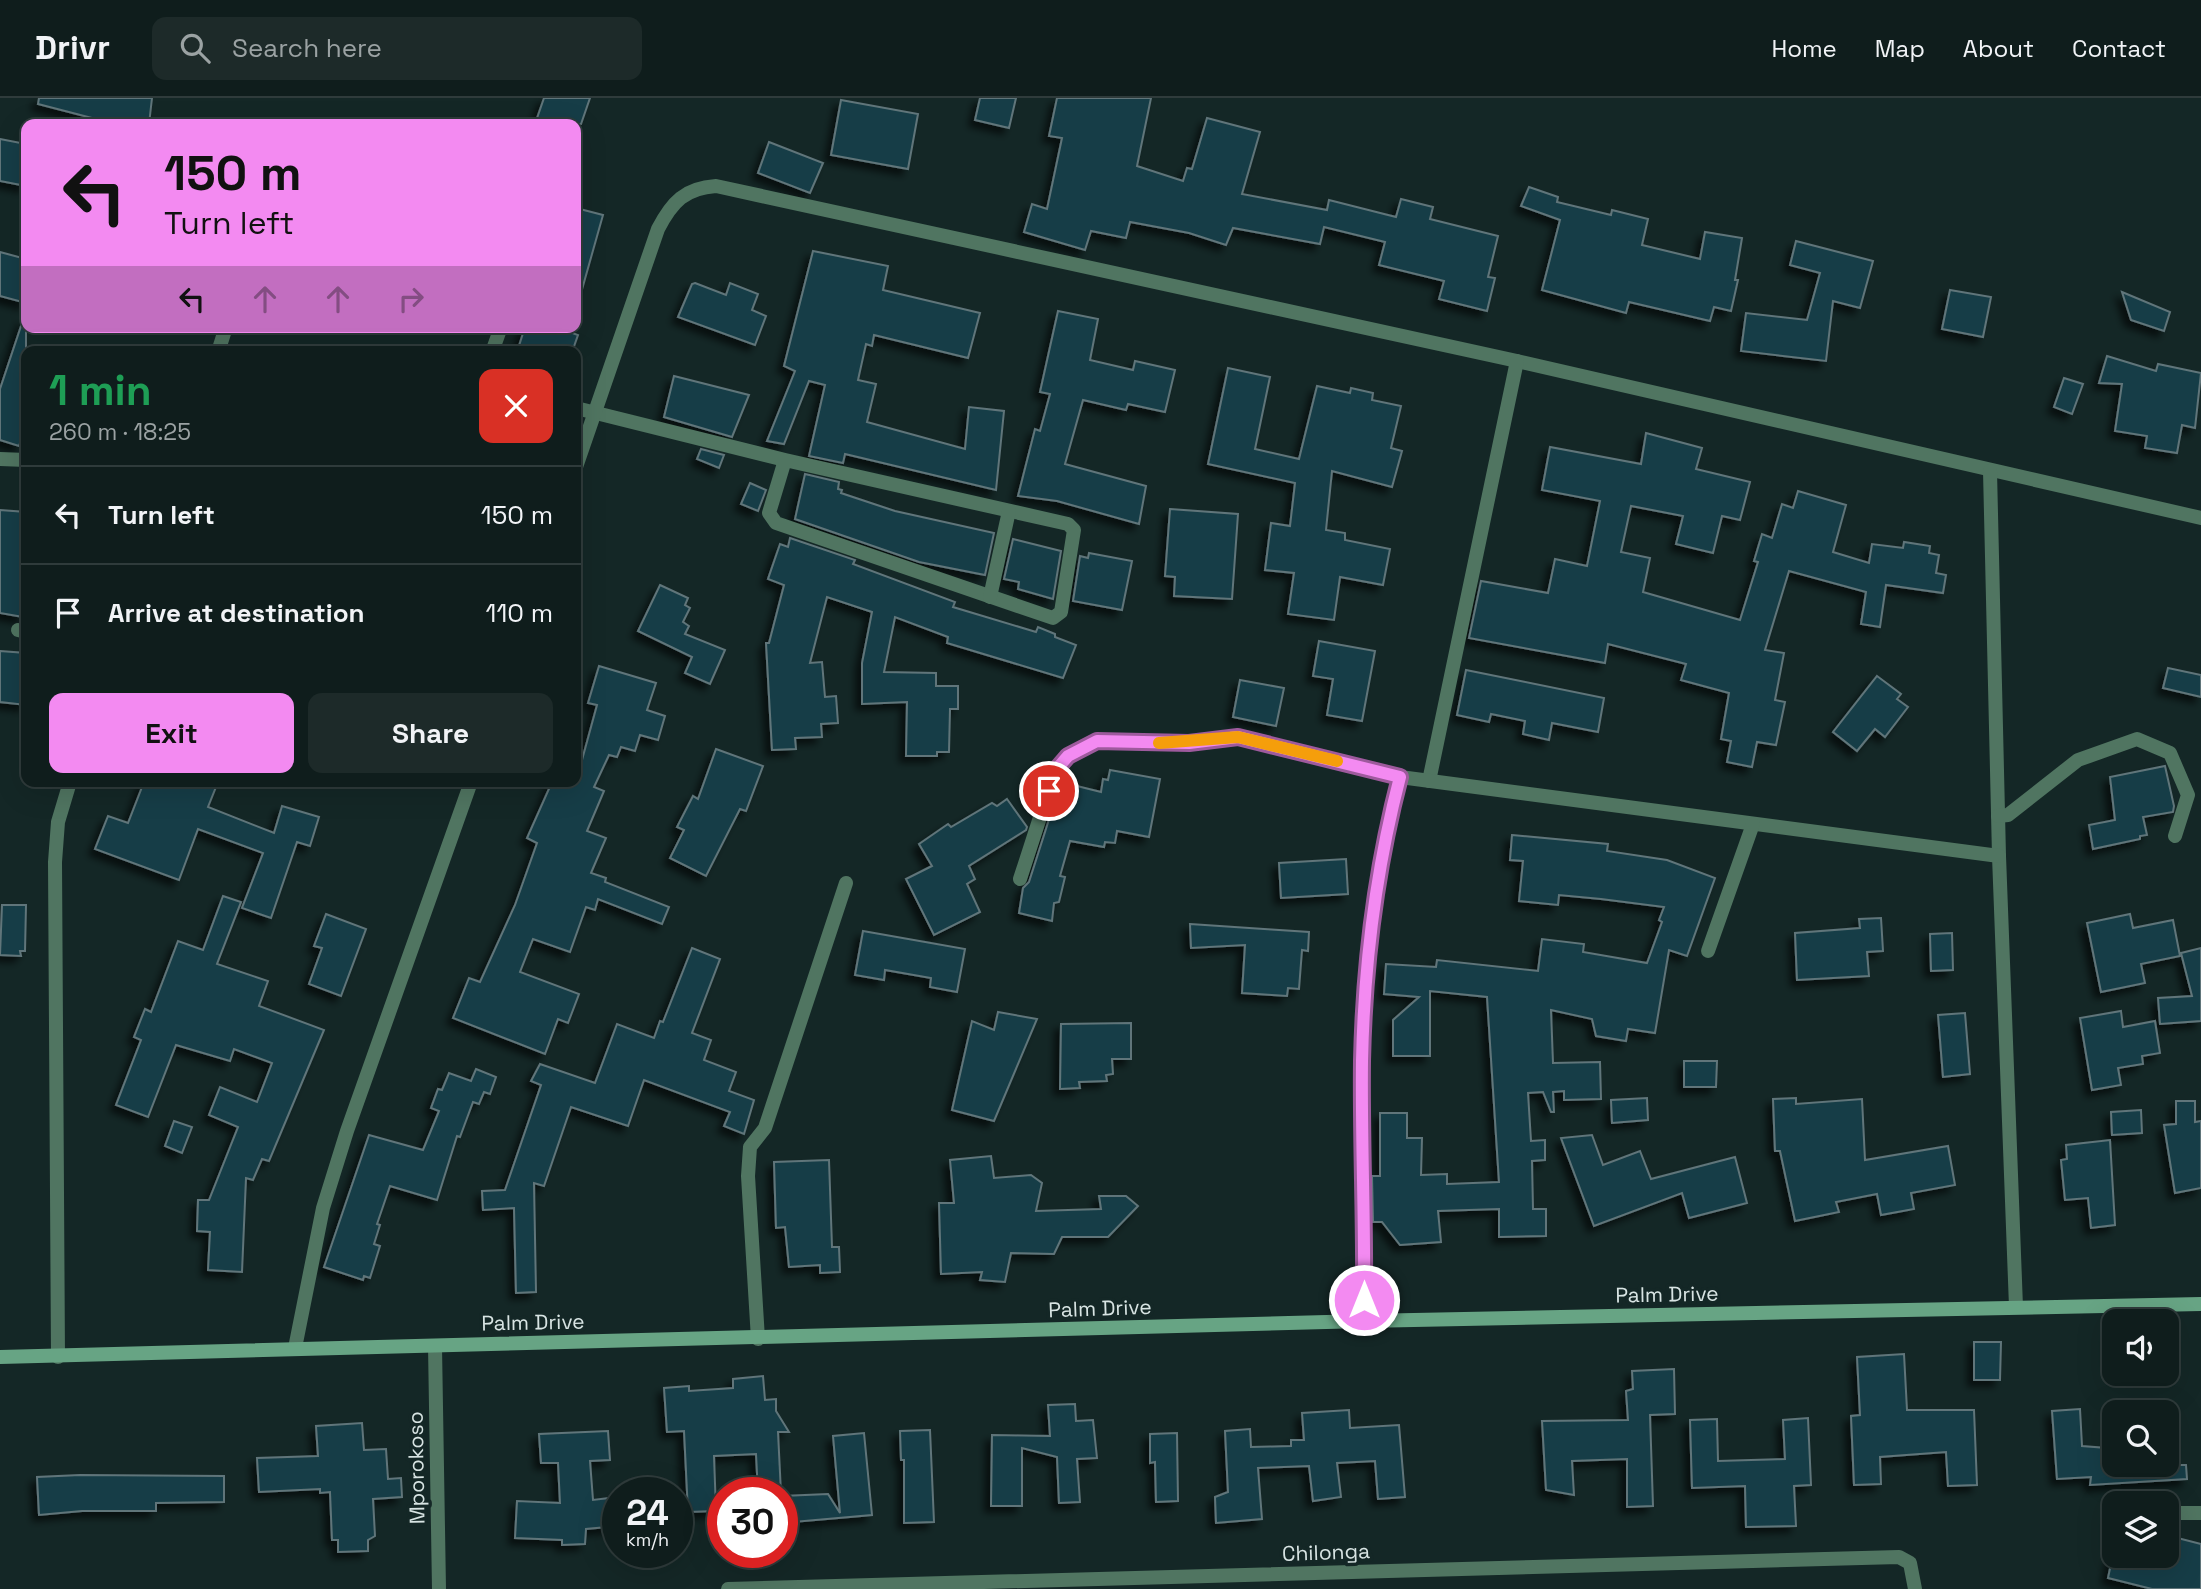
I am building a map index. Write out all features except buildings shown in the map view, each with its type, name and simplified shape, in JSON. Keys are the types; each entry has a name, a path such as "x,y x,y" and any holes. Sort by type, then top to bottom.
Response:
{"street":[{"path":"581,451 658,229 681,195 707,187 1517,361 2201,518"},
{"path":"1429,781 1517,361"},
{"path":"581,410 785,460 1068,524 1074,530 1061,612 1053,618 776,523 769,513 785,460"},
{"path":"0,459 21,460"},
{"path":"1990,471 1999,856 2016,1307"},
{"path":"990,597 1009,511"},
{"path":"1020,879 1055,771 1068,756 1097,741 1189,743 1238,737 1400,777 1999,856"},
{"path":"1998,816 2008,815 2078,760 2137,739 2170,753 2188,795 2175,836"},
{"path":"1364,1321 1362,1062 1365,992 1385,843 1400,777"},
{"path":"58,1357 55,862 58,822 68,787"},
{"path":"295,1348 327,1195 469,787"},
{"path":"1708,951 1753,824"},
{"path":"758,1339 748,1176 750,1147 765,1128 846,883"},
{"name":"Palm Drive","path":"0,1357 1364,1321 2201,1304"},
{"name":"Mporokoso","path":"435,1346 439,1589"},
{"path":"2179,1513 2201,1513"},
{"name":"Chilonga","path":"728,1589 1899,1557 1910,1563 1914,1582"}],"slow traffic":[{"path":"1159,743 1189,743 1238,737 1337,761"}],"route":[{"path":"1049,791 1055,771 1068,756 1097,741 1189,743 1238,737 1400,777 1388,821 1381,864 1365,992 1362,1062 1364,1300"}]}
